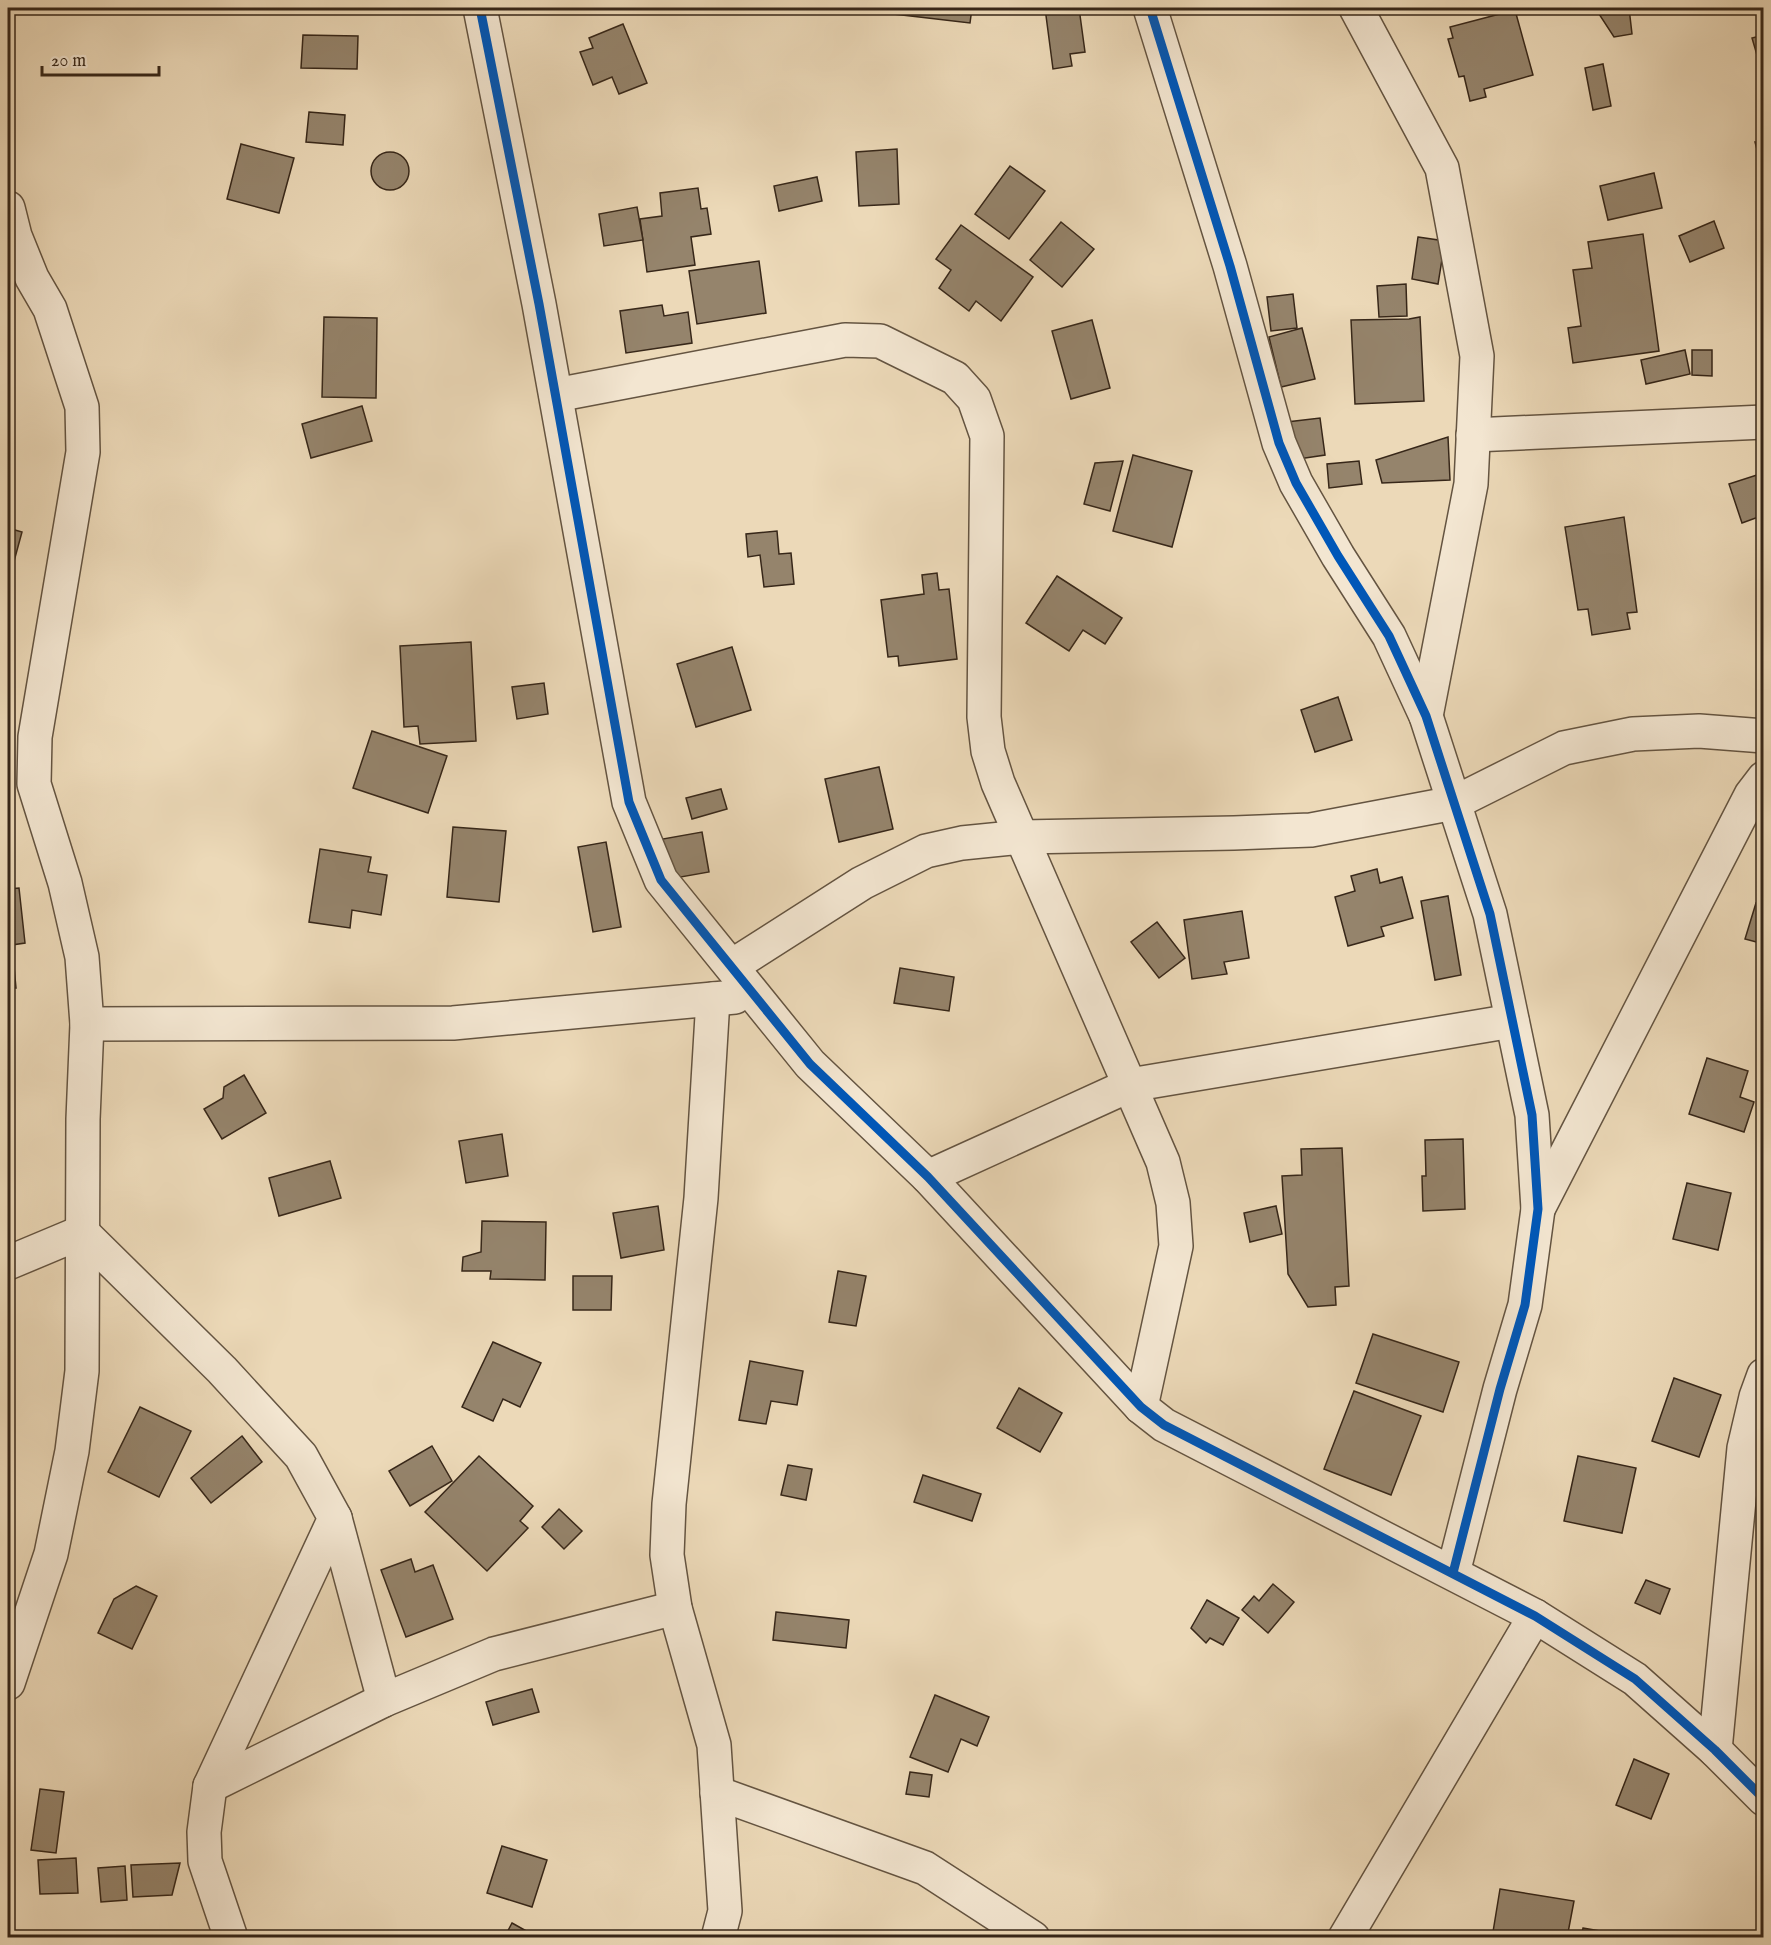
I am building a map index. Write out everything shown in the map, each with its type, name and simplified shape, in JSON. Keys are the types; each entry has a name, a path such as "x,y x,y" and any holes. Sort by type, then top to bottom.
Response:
{"street":[{"path":"480,8 556,395 629,802 661,880 810,1064 928,1177 1141,1407 1164,1425 1535,1616 1635,1678 1715,1750 1764,1799"},
{"path":"1150,8 1230,266 1283,453 1296,483 1320,525 1389,636 1426,716 1490,914 1532,1115 1538,1209 1525,1305 1500,1389 1454,1573"},
{"path":"1356,8 1442,168 1477,356 1470,484 1426,716"},
{"path":"8,208 15,236 20,278 50,309 82,407 83,453 35,736 34,784 65,883 82,957 87,1024 82,1119 82,1371 72,1451 51,1554 8,1683"},
{"path":"556,395 845,340 880,341 955,378 974,399 987,436 984,717 988,751 998,783 1163,1162 1173,1203 1176,1246 1141,1407"},
{"path":"1473,435 1764,422"},
{"path":"732,966 862,883 927,851 962,843 1022,837 1311,830 1454,803 1564,748 1633,734 1699,731 1764,736"},
{"path":"1538,1209 1751,795 1764,778"},
{"path":"87,1024 453,1023 755,995"},
{"path":"713,999 701,1198 669,1504 667,1555 675,1608 714,1745 725,1911 718,1938"},
{"path":"928,1177 1130,1085 1512,1022"},
{"path":"8,1263 82,1232"},
{"path":"82,1232 222,1370 301,1456 335,1518 384,1700"},
{"path":"1715,1750 1744,1448 1756,1397 1764,1375"},
{"path":"231,1938 205,1861 204,1832 210,1786 335,1518"},
{"path":"210,1786 384,1700 494,1654 675,1608"},
{"path":"1345,1938 1535,1616"},
{"path":"717,1793 925,1868 1032,1938"}],"building":[{"path":"895,8 972,8 970,23 894,14"},
{"path":"1045,8 1079,8 1085,52 1070,54 1072,66 1053,69"},
{"path":"1608,8 1629,8 1632,34 1614,37 1599,14"},
{"path":"1515,10 1533,75 1484,89 1486,97 1470,101 1464,76 1459,77 1448,39 1453,38 1450,27"},
{"path":"623,24 647,83 619,94 612,77 593,85 580,52 593,48 589,38"},
{"path":"303,35 358,36 357,69 301,68"},
{"path":"1764,35 1764,79 1752,38"},
{"path":"1603,64 1611,106 1593,110 1585,68"},
{"path":"309,112 345,115 343,145 306,142"},
{"path":"1755,142 1764,142 1764,165 1761,165"},
{"path":"241,144 294,158 279,213 227,199"},
{"path":"897,149 899,204 859,206 856,152"},
{"path":"390,152 403,158 409,171 403,184 390,190 377,184 371,171 377,158"},
{"path":"1010,166 1045,191 1009,239 975,214"},
{"path":"1654,173 1662,208 1608,220 1600,186"},
{"path":"817,177 822,201 779,211 774,186"},
{"path":"698,188 701,209 707,208 711,234 691,237 695,265 647,272 640,219 662,216 660,193"},
{"path":"637,207 643,240 604,246 599,214"},
{"path":"1714,221 1724,248 1690,262 1679,236"},
{"path":"1061,222 1094,249 1062,287 1030,260"},
{"path":"961,225 1033,277 1001,321 976,301 969,311 939,288 951,270 936,259"},
{"path":"1643,234 1659,351 1573,363 1568,328 1581,326 1573,270 1592,268 1588,242"},
{"path":"1418,237 1445,241 1438,284 1412,279"},
{"path":"759,261 766,313 697,324 689,271"},
{"path":"1406,284 1407,316 1379,317 1377,286"},
{"path":"1293,294 1297,328 1271,331 1267,297"},
{"path":"662,305 664,316 688,312 692,343 626,353 620,311"},
{"path":"324,317 377,318 376,398 322,397"},
{"path":"1420,317 1424,401 1355,404 1351,320"},
{"path":"1092,320 1110,388 1071,399 1052,331"},
{"path":"1302,328 1315,379 1281,387 1269,337"},
{"path":"1685,350 1690,374 1646,384 1641,360"},
{"path":"1692,350 1712,350 1712,376 1692,375"},
{"path":"362,406 372,441 311,458 302,424"},
{"path":"1320,418 1325,455 1292,460 1287,422"},
{"path":"1448,437 1450,480 1382,483 1376,460"},
{"path":"1133,455 1192,471 1172,547 1113,531"},
{"path":"1123,461 1110,511 1084,504 1095,463"},
{"path":"1359,461 1362,484 1329,488 1327,464"},
{"path":"1763,473 1764,515 1742,523 1729,484"},
{"path":"1624,517 1637,612 1627,613 1630,629 1592,635 1588,609 1578,610 1565,527"},
{"path":"8,528 22,532 10,576 8,575"},
{"path":"777,531 779,554 791,553 794,584 764,587 760,555 748,557 746,534"},
{"path":"937,573 939,590 949,589 957,659 899,666 898,656 888,657 881,600 924,594 922,575"},
{"path":"1057,576 1122,618 1105,644 1083,630 1069,651 1026,623"},
{"path":"471,642 476,741 420,744 418,726 404,727 400,646"},
{"path":"732,647 751,710 696,727 677,664"},
{"path":"544,683 548,714 517,719 512,687"},
{"path":"1338,697 1352,740 1315,752 1301,710"},
{"path":"372,731 447,756 428,813 353,788"},
{"path":"879,767 893,829 839,842 825,779"},
{"path":"721,789 727,809 692,819 686,798"},
{"path":"453,827 506,831 499,902 447,897"},
{"path":"702,832 709,872 664,880 657,840"},
{"path":"606,842 621,927 593,932 578,847"},
{"path":"320,849 371,857 368,872 387,875 381,915 352,910 350,928 309,922"},
{"path":"1377,869 1380,883 1402,877 1413,918 1381,927 1384,936 1348,946 1335,897 1355,891 1351,876"},
{"path":"19,888 25,943 12,945 16,988 8,988 8,889"},
{"path":"1448,896 1461,975 1435,980 1421,901"},
{"path":"1756,903 1764,905 1764,944 1745,939"},
{"path":"1242,911 1249,958 1224,962 1227,974 1192,979 1184,920"},
{"path":"1157,922 1185,958 1159,978 1131,942"},
{"path":"900,968 954,977 949,1011 894,1003"},
{"path":"1707,1058 1748,1071 1740,1097 1754,1102 1744,1132 1689,1114"},
{"path":"244,1075 266,1113 222,1139 204,1109 223,1098 224,1087"},
{"path":"502,1134 508,1176 466,1183 459,1141"},
{"path":"1463,1139 1465,1209 1423,1211 1422,1176 1426,1176 1425,1140"},
{"path":"1342,1148 1349,1286 1335,1287 1336,1305 1308,1307 1288,1274 1282,1176 1302,1175 1301,1149"},
{"path":"330,1161 341,1198 279,1216 269,1178"},
{"path":"1687,1183 1731,1193 1718,1250 1673,1239"},
{"path":"658,1206 664,1250 621,1258 613,1213"},
{"path":"1276,1206 1282,1234 1250,1242 1244,1213"},
{"path":"482,1221 546,1222 545,1280 490,1279 491,1271 462,1271 463,1257 481,1252"},
{"path":"838,1271 866,1276 856,1326 829,1322"},
{"path":"573,1276 612,1276 611,1310 573,1310"},
{"path":"1373,1334 1459,1362 1443,1412 1356,1383"},
{"path":"493,1342 541,1363 520,1407 503,1399 493,1421 462,1407"},
{"path":"750,1361 803,1371 797,1405 771,1401 766,1424 739,1420"},
{"path":"1674,1378 1721,1395 1699,1457 1652,1441"},
{"path":"1019,1388 1062,1413 1040,1452 997,1428"},
{"path":"1354,1391 1421,1416 1391,1495 1324,1469"},
{"path":"140,1407 191,1431 159,1497 108,1472"},
{"path":"242,1436 262,1462 211,1503 191,1478"},
{"path":"432,1446 452,1481 410,1506 389,1471"},
{"path":"479,1456 533,1506 520,1521 528,1528 487,1571 425,1512"},
{"path":"1578,1456 1636,1468 1622,1533 1564,1521"},
{"path":"788,1465 812,1469 806,1500 781,1495"},
{"path":"923,1475 981,1494 972,1521 914,1502"},
{"path":"559,1509 582,1531 564,1549 542,1527"},
{"path":"411,1559 415,1572 433,1565 453,1619 406,1637 381,1570"},
{"path":"1646,1580 1670,1589 1660,1614 1635,1603"},
{"path":"1273,1584 1294,1602 1268,1633 1242,1610 1254,1596 1259,1601"},
{"path":"136,1586 157,1596 132,1649 98,1633 114,1599"},
{"path":"1207,1600 1239,1618 1223,1645 1210,1638 1206,1643 1191,1628"},
{"path":"776,1612 849,1620 846,1648 773,1640"},
{"path":"532,1689 539,1712 493,1725 486,1702"},
{"path":"935,1695 989,1717 977,1746 961,1739 948,1772 910,1757"},
{"path":"1634,1759 1669,1774 1651,1819 1616,1805"},
{"path":"910,1772 932,1775 929,1797 906,1794"},
{"path":"40,1789 64,1792 56,1853 31,1850"},
{"path":"502,1846 547,1860 532,1907 487,1893"},
{"path":"76,1858 78,1893 40,1894 38,1860"},
{"path":"180,1863 172,1895 133,1897 131,1865"},
{"path":"125,1866 127,1900 101,1902 98,1868"},
{"path":"1500,1889 1574,1901 1567,1938 1492,1938"},
{"path":"512,1923 539,1938 504,1938"},
{"path":"1583,1928 1618,1934 1617,1938 1581,1938"}],"cycle path":[{"path":"480,8 539,304 629,802 661,880 810,1064 928,1177 1141,1407 1164,1425 1535,1616 1635,1679 1715,1750 1764,1799"},
{"path":"1150,8 1230,266 1279,443 1296,483 1338,556 1389,636 1426,716 1490,914 1532,1115 1538,1209 1525,1305 1500,1389 1453,1573"}]}
